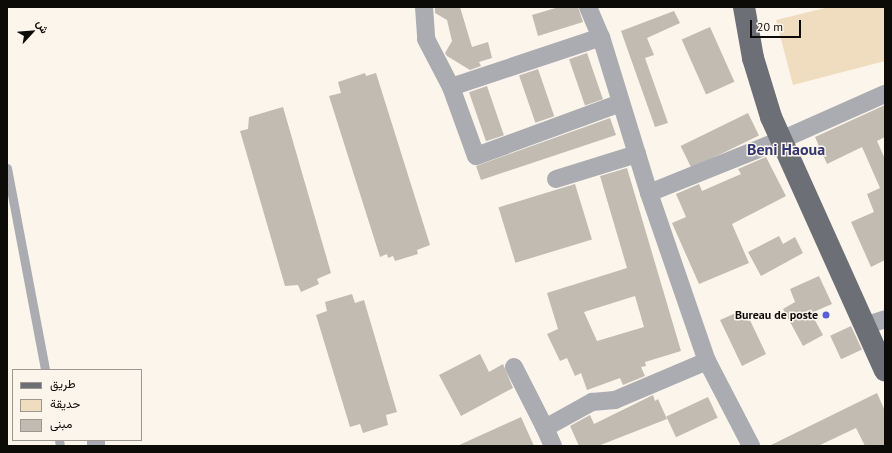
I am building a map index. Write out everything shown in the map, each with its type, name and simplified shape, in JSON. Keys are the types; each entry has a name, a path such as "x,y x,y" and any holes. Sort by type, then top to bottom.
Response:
{"main road":[{"path":"748,8 753,58 781,140 885,371"}],"street":[{"path":"424,7 426,39 451,87 476,156 621,103"},
{"path":"588,7 601,36 649,193 707,361 751,446"},
{"path":"451,87 601,36"},
{"path":"649,193 781,140 885,94"},
{"path":"556,179 637,154"},
{"path":"864,326 885,320"},
{"path":"545,428 592,402 615,400 707,361"},
{"path":"514,367 553,446"}],"lane":[{"path":"7,168 45,369"}],"green space":[{"path":"829,7 885,7 885,61 793,85 776,20"}],"building":[{"path":"435,7 460,7 472,47 488,42 492,58 479,62 481,66 470,70 447,56 445,53 452,41 447,20 435,13"},
{"path":"559,7 578,7 583,22 538,36 532,15"},
{"path":"674,11 680,23 647,38 654,55 645,58 668,123 655,127 621,31"},
{"path":"710,27 734,82 706,94 682,40"},
{"path":"587,53 603,99 585,106 569,59"},
{"path":"538,69 554,116 535,123 519,76"},
{"path":"365,73 366,76 376,73 430,245 417,250 418,254 395,261 393,256 388,258 387,254 380,257 329,96 341,93 338,82"},
{"path":"487,86 504,135 486,141 469,92"},
{"path":"885,105 885,137 877,141 885,159 885,260 871,267 851,222 874,212 867,194 880,188 862,147 827,164 815,137"},
{"path":"283,107 331,273 317,279 319,284 301,292 298,285 285,286 240,131 248,129 249,117"},
{"path":"748,113 759,135 692,168 681,146"},
{"path":"610,118 616,135 481,180 476,166"},
{"path":"766,157 786,196 732,224 749,263 699,284 672,223 686,217 676,194 699,184 702,191 741,174 738,169"},
{"path":"627,168 681,351 645,362 646,366 641,367 645,376 623,385 620,378 587,390 581,373 575,376 567,358 560,361 547,334 558,329 547,293 627,268 600,176","holes":["635,296 644,327 597,341 584,312"]},
{"path":"575,184 592,239 515,263 498,207"},
{"path":"779,236 783,244 795,237 803,253 761,276 748,252"},
{"path":"819,276 832,304 811,313 823,335 803,346 783,309 795,302 790,289"},
{"path":"352,294 355,303 364,300 397,412 386,415 388,425 363,433 360,424 350,427 316,315 327,311 325,302"},
{"path":"736,313 739,320 748,316 766,354 742,366 720,320"},
{"path":"851,326 862,350 841,359 830,336"},
{"path":"480,354 489,372 503,364 513,388 461,416 439,375"},
{"path":"877,393 885,411 885,446 865,446 856,428 818,446 769,446"},
{"path":"653,395 655,401 658,399 667,419 598,446 579,446 570,426 590,415 594,424"},
{"path":"708,397 718,418 676,437 666,416"},
{"path":"521,417 534,446 457,446"}],"place":[{"name":"Bureau de poste","path":"826,315"}],"district":[{"name":"Beni Haoua","path":"786,149"}]}
